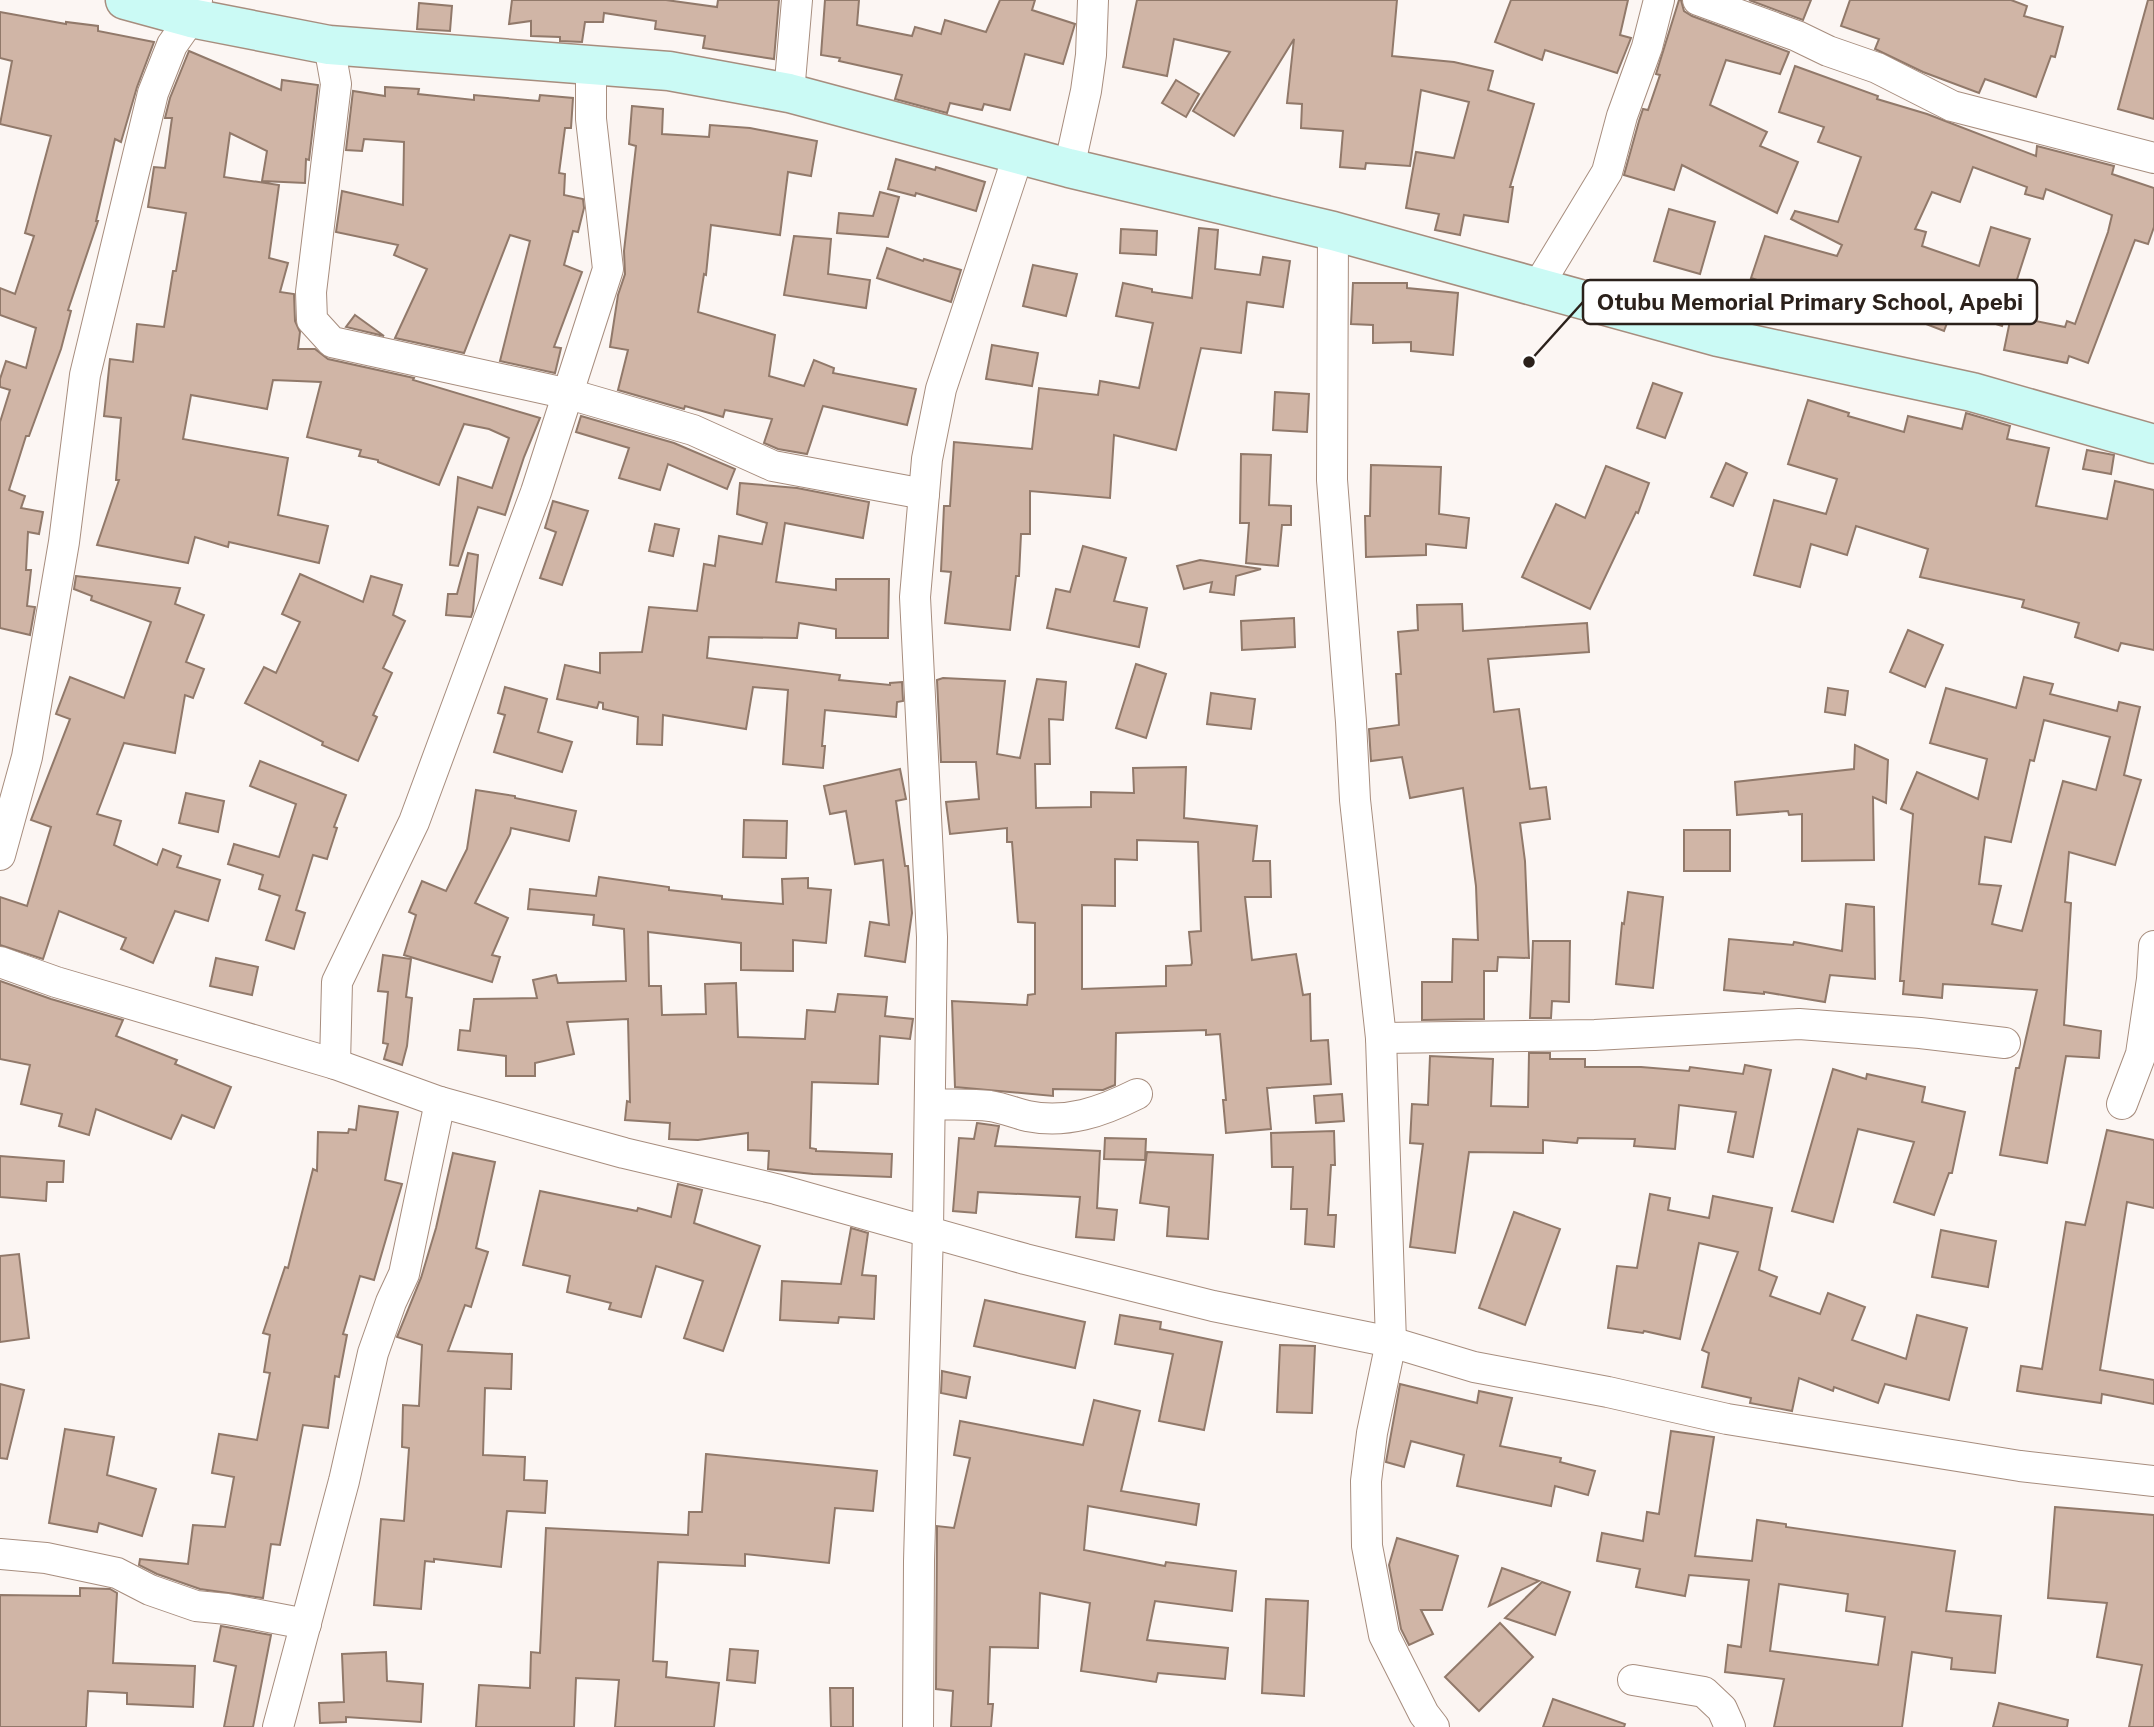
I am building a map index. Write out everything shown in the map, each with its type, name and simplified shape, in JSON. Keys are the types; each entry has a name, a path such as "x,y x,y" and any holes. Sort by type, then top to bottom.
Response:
{"street":[{"path":"125,0 194,9 329,46 669,71 789,93 1069,168 1333,231 1718,337 1972,392 2154,444"},
{"path":"789,93 797,0"},
{"path":"1069,168 1086,91 1091,55 1093,0"},
{"path":"1538,286 1607,172 1622,116 1647,47 1659,0"},
{"path":"1698,0 1877,68 1952,106 2154,158"},
{"path":"0,855 27,757 46,653 65,542 85,374 153,93 172,45 194,9"},
{"path":"329,46 336,84 311,292 312,320 332,342 569,394 693,430 773,466 924,494"},
{"path":"335,1065 337,982 414,822 536,492 608,269 591,119 591,65"},
{"path":"918,1727 932,937 915,597 927,459 941,389 1020,153"},
{"path":"1333,231 1332,480 1355,800 1381,1038 1391,1342 1372,1433 1366,1481 1367,1546 1384,1635 1434,1727"},
{"path":"2123,1104 2141,1054 2154,946"},
{"path":"0,962 55,982 335,1065 440,1102 624,1153 776,1189 1025,1259 1213,1306 1391,1342 1474,1367 1608,1392 1727,1419 2020,1466 2154,1481"},
{"path":"1381,1038 1595,1035 1799,1024 1920,1033 2005,1044"},
{"path":"930,1104 991,1107 1030,1116 1064,1118 1088,1116 1136,1094"},
{"path":"283,1726 373,1353 391,1302 404,1275 440,1102"},
{"path":"0,1553 46,1558 117,1573 149,1590 196,1606 306,1624"},
{"path":"1633,1680 1704,1692 1722,1709 1730,1727"}],"building":[{"path":"512,0 666,0 717,7 718,0 779,0 774,59 703,48 705,36 655,29 656,21 604,13 603,22 585,22 582,42 560,41 560,37 531,36 531,21 509,24"},
{"path":"825,0 859,0 857,25 912,36 915,27 941,34 945,20 986,32 1000,0 1035,0 1032,10 1075,24 1063,64 1025,54 1010,110 984,104 982,110 950,103 947,113 895,99 902,75 821,55"},
{"path":"1137,0 1397,0 1392,56 1454,62 1493,71 1488,90 1534,104 1510,187 1513,187 1508,222 1464,215 1460,235 1435,230 1439,214 1406,208 1416,152 1454,158 1469,102 1421,90 1410,166 1366,163 1365,169 1340,167 1343,131 1301,128 1302,104 1287,103 1294,39 1234,136 1193,111 1230,52 1174,39 1167,76 1123,67"},
{"path":"1511,0 1628,0 1620,35 1631,38 1617,73 1545,50 1542,60 1495,42"},
{"path":"1679,0 1684,11 1692,16 1789,52 1780,74 1726,60 1710,105 1767,132 1760,146 1798,162 1777,213 1682,165 1674,190 1624,175 1643,109 1648,110 1660,75 1656,74"},
{"path":"1749,0 1811,0 1803,20"},
{"path":"1850,0 2011,0 2027,6 2024,16 2063,27 2055,57 2051,56 2036,97 1985,79 1979,93 1923,72 1875,49 1879,39 1841,26"},
{"path":"2148,0 2154,0 2154,119 2118,109"},
{"path":"419,3 452,6 450,31 417,29"},
{"path":"0,12 66,24 98,26 98,31 154,42 121,142 115,139 98,221 68,310 71,311 61,349 29,436 26,436 9,490 25,496 21,508 43,512 39,534 28,532 26,570 31,570 27,606 35,607 30,635 0,628 0,422 10,390 0,387 0,379 6,361 26,368 36,328 0,315 0,288 15,294 34,236 25,233 51,136 0,124 12,61 0,58"},
{"path":"189,51 281,90 282,80 318,85 309,160 306,159 305,183 262,181 267,151 230,133 224,177 279,185 269,258 288,263 280,292 294,294 295,321 300,332 298,349 315,349 328,359 414,378 413,380 540,418 505,515 478,507 458,566 450,565 458,477 492,488 509,438 489,429 464,424 439,485 378,460 359,456 361,450 307,437 321,382 273,380 267,409 191,395 183,439 288,458 278,515 328,526 319,563 229,542 228,547 195,537 188,563 97,545 119,480 116,480 121,418 104,416 110,359 133,362 137,324 164,327 173,271 176,271 186,213 148,207 154,167 165,168 172,118 165,118"},
{"path":"1795,66 1878,96 1877,99 1927,114 2036,156 2037,146 2114,166 2112,174 2154,188 2154,227 2148,244 2135,240 2088,363 2069,356 2067,363 2004,350 2011,316 2065,327 2067,321 2075,324 2112,215 2046,189 2043,199 2025,194 2027,187 1973,167 1960,202 1932,192 1915,229 1926,232 1922,246 1979,266 1991,227 2030,239 2002,326 1952,310 1944,331 1905,316 1907,311 1849,296 1845,306 1797,289 1796,293 1751,278 1765,236 1837,256 1842,245 1791,219 1795,211 1838,222 1861,157 1818,142 1824,127 1779,112"},
{"path":"1176,80 1199,94 1186,117 1162,103"},
{"path":"385,87 419,89 418,94 474,100 474,95 539,101 540,95 573,98 571,128 565,128 559,173 565,174 564,195 583,199 584,208 578,232 573,231 564,265 582,272 554,347 561,348 555,373 500,361 530,241 510,235 464,353 395,338 427,269 394,255 398,245 336,232 342,191 403,205 404,142 364,139 362,151 346,150 353,91 385,96"},
{"path":"632,106 663,109 662,134 709,137 710,125 750,128 817,141 811,176 788,172 780,235 711,225 706,275 704,274 698,312 775,335 769,376 804,386 814,360 834,368 833,373 916,389 907,425 823,406 807,454 778,449 764,443 772,419 725,410 723,417 618,390 628,350 610,347 618,295 625,274 624,251 636,146 629,144"},
{"path":"896,159 935,170 936,167 985,182 976,211 916,193 915,196 888,189"},
{"path":"880,192 899,197 888,237 837,233 839,213 873,216"},
{"path":"1669,209 1715,222 1700,274 1654,261"},
{"path":"1199,228 1218,230 1215,269 1260,275 1263,257 1290,261 1283,307 1247,302 1241,353 1201,348 1176,450 1114,435 1110,498 1030,491 1030,534 1021,534 1019,576 1016,576 1010,630 945,623 951,572 941,571 944,506 950,506 954,442 1032,449 1039,388 1098,395 1100,381 1139,388 1153,323 1116,316 1123,283 1152,289 1152,292 1192,298"},
{"path":"1121,229 1157,231 1156,255 1120,253"},
{"path":"794,236 831,239 828,274 870,280 866,308 784,295"},
{"path":"887,248 923,261 924,259 961,270 951,302 877,278"},
{"path":"1033,265 1077,274 1066,316 1023,306"},
{"path":"1353,283 1407,283 1407,288 1458,293 1453,355 1411,351 1411,342 1373,343 1373,325 1351,324"},
{"path":"355,315 384,336 346,327"},
{"path":"992,345 1038,353 1032,386 986,379"},
{"path":"1653,383 1682,393 1665,438 1637,428"},
{"path":"1275,392 1309,394 1307,432 1273,430"},
{"path":"1808,400 1849,413 1848,416 1904,432 1908,416 1962,429 1966,413 2010,426 2007,439 2049,448 2036,506 2107,519 2115,481 2154,490 2154,650 2121,643 2118,651 2075,637 2079,623 2022,607 2024,600 1920,577 1928,549 1856,526 1847,555 1811,544 1800,587 1754,575 1774,500 1826,514 1837,479 1788,464"},
{"path":"581,416 674,443 735,469 727,489 668,464 660,490 619,478 629,448 576,432"},
{"path":"2087,450 2114,455 2111,474 2083,469"},
{"path":"1241,454 1271,455 1269,505 1291,506 1291,525 1282,525 1278,566 1246,563 1249,523 1240,523"},
{"path":"1726,463 1747,473 1733,506 1711,497"},
{"path":"1371,465 1441,467 1439,514 1469,518 1466,548 1426,544 1426,555 1366,557 1365,516 1370,516"},
{"path":"1606,466 1649,483 1638,513 1636,512 1590,609 1522,577 1556,504 1585,518"},
{"path":"740,483 797,488 869,502 863,538 785,523 776,582 836,590 836,579 889,579 888,638 836,638 836,629 799,623 797,638 709,637 707,658 840,675 839,680 890,685 902,682 903,701 897,702 896,717 825,710 823,768 783,764 788,690 753,687 746,729 663,715 662,745 637,744 638,717 603,709 603,703 599,702 597,708 557,699 565,665 600,673 600,653 642,652 649,607 697,611 704,564 715,566 719,536 762,544 767,523 737,514"},
{"path":"553,501 588,511 562,585 540,578 556,532 545,528"},
{"path":"655,524 679,529 673,556 649,551"},
{"path":"1083,546 1126,558 1114,601 1147,608 1139,647 1047,628 1056,589 1070,592"},
{"path":"468,553 478,555 471,617 446,615 448,594 457,594"},
{"path":"1200,560 1261,569 1236,576 1234,595 1210,592 1212,582 1184,589 1177,566"},
{"path":"300,574 363,602 371,576 402,585 393,615 405,621 383,668 392,673 373,715 377,717 358,761 322,745 323,742 245,703 264,667 276,673 300,622 282,614"},
{"path":"76,576 180,588 175,604 204,615 186,662 204,669 193,698 185,695 175,753 124,743 97,814 121,821 114,845 157,865 163,849 181,856 177,867 220,880 208,921 175,911 153,963 121,949 126,938 59,911 43,959 0,945 0,897 27,906 51,827 31,820 70,719 56,714 70,677 124,698 151,622 91,600 92,596 74,589"},
{"path":"1462,604 1463,631 1587,623 1589,652 1488,659 1494,712 1519,709 1530,789 1546,787 1550,819 1520,823 1525,861 1529,958 1498,957 1497,971 1484,971 1484,1019 1422,1020 1422,982 1452,982 1453,939 1478,940 1476,886 1463,788 1410,798 1402,757 1371,761 1369,729 1399,725 1396,674 1401,674 1398,632 1418,630 1417,605"},
{"path":"1294,618 1295,647 1242,650 1241,621"},
{"path":"1908,630 1943,645 1925,687 1890,672"},
{"path":"1136,664 1166,674 1146,738 1116,728"},
{"path":"2024,677 2053,684 2050,694 2117,711 2119,702 2140,707 2124,775 2141,780 2115,865 2069,852 2065,902 2071,903 2064,1025 2101,1031 2099,1058 2066,1056 2047,1163 2000,1155 2016,1068 2019,1068 2037,990 1943,984 1942,998 1903,994 1904,981 1900,981 1913,814 1901,809 1917,772 1978,799 1987,759 1930,743 1946,688 2016,708","holes":["2044,720 2110,737 2096,790 2063,781 2022,931 1992,924 2001,886 1979,884 1985,837 2011,842 2030,760 2034,761"]},
{"path":"1037,679 1066,682 1063,720 1049,719 1050,764 1035,764 1036,808 1091,807 1091,792 1134,793 1133,768 1186,767 1184,818 1257,826 1253,861 1270,861 1271,897 1245,897 1252,960 1296,954 1303,995 1310,994 1311,1041 1328,1040 1331,1084 1267,1088 1271,1129 1226,1133 1220,1034 1206,1035 1206,1030 1116,1033 1115,1085 1103,1090 1053,1089 1053,1096 955,1087 952,1001 1027,1005 1028,995 1035,994 1035,923 1018,922 1012,842 1007,842 1007,828 950,834 946,802 979,799 976,762 941,762 937,680 1005,681 997,754 1020,758","holes":["1137,840 1198,842 1201,931 1189,932 1191,965 1166,966 1166,986 1082,989 1082,905 1115,906 1115,859 1137,860"]},
{"path":"505,687 547,699 538,732 572,742 562,772 494,752 505,715 498,713"},
{"path":"1828,688 1848,691 1845,715 1825,712"},
{"path":"1211,693 1255,699 1251,729 1207,724"},
{"path":"1855,745 1888,760 1886,803 1873,797 1874,860 1802,861 1802,814 1789,815 1788,811 1737,815 1735,782 1854,769"},
{"path":"260,761 346,795 334,827 337,828 327,859 313,855 296,910 305,913 294,949 266,940 280,896 259,889 263,875 228,864 234,844 279,857 296,804 250,786"},
{"path":"900,769 906,799 896,801 905,866 908,866 912,913 905,962 865,956 870,922 889,925 883,860 855,864 846,811 830,814 824,786"},
{"path":"476,790 515,796 576,811 569,841 511,828 475,903 508,918 492,955 500,957 492,982 404,955 416,915 409,912 422,881 446,891 467,849"},
{"path":"186,793 224,801 218,832 179,823"},
{"path":"744,820 787,821 786,858 743,857"},
{"path":"1684,830 1730,830 1730,871 1684,871"},
{"path":"599,877 669,887 669,890 722,896 722,899 783,904 782,879 808,878 808,888 831,890 826,943 793,940 793,971 741,970 741,943 648,932 649,986 661,986 662,1015 706,1014 705,984 736,983 738,1037 805,1039 807,1010 835,1012 838,994 887,997 885,1016 913,1019 910,1039 880,1036 878,1084 812,1082 810,1148 816,1151 892,1154 891,1177 768,1169 769,1151 748,1150 748,1133 698,1140 669,1139 670,1123 625,1120 627,1101 630,1102 628,1019 567,1022 574,1054 535,1063 535,1076 506,1076 506,1056 458,1050 460,1030 470,1031 474,999 537,998 533,980 556,975 558,983 626,981 624,929 593,925 594,915 528,909 530,889 596,896"},
{"path":"1628,892 1663,897 1653,988 1616,984"},
{"path":"1846,904 1874,907 1875,979 1830,975 1825,1002 1764,992 1724,990 1729,939 1793,945 1794,942 1842,951"},
{"path":"1533,941 1570,941 1569,1002 1552,1001 1551,1018 1530,1018"},
{"path":"383,955 411,959 406,997 412,998 407,1046 402,1065 384,1059 388,1044 383,1043 388,992 378,991"},
{"path":"216,958 258,967 252,995 210,986"},
{"path":"0,981 123,1020 116,1036 177,1060 175,1064 231,1087 214,1128 182,1115 171,1139 96,1109 89,1135 59,1126 62,1114 21,1104 30,1065 0,1059"},
{"path":"1529,1053 1550,1053 1550,1059 1585,1059 1585,1067 1641,1067 1689,1071 1690,1067 1743,1074 1745,1065 1771,1070 1753,1157 1728,1152 1736,1112 1679,1105 1675,1149 1634,1146 1635,1139 1578,1138 1577,1143 1543,1140 1543,1153 1469,1152 1455,1253 1410,1247 1423,1144 1410,1143 1412,1104 1428,1105 1430,1056 1493,1059 1491,1106 1528,1107"},
{"path":"1833,1069 1866,1079 1867,1074 1925,1087 1922,1102 1965,1112 1952,1173 1949,1173 1934,1215 1894,1202 1914,1142 1858,1129 1833,1222 1792,1211"},
{"path":"1342,1094 1344,1121 1316,1123 1314,1096"},
{"path":"359,1106 398,1112 385,1180 402,1184 374,1280 360,1276 343,1334 347,1335 339,1377 335,1376 328,1428 303,1425 280,1545 271,1544 263,1598 200,1589 157,1574 139,1565 140,1559 188,1564 193,1525 225,1527 234,1477 212,1473 219,1434 257,1440 270,1373 264,1372 270,1335 263,1333 285,1267 288,1268 313,1169 317,1171 318,1132 348,1133 349,1129 356,1130"},
{"path":"977,1123 999,1126 995,1146 1100,1151 1097,1208 1117,1210 1114,1240 1076,1237 1080,1197 978,1192 976,1213 953,1211 959,1138 974,1139"},
{"path":"2107,1130 2154,1140 2154,1208 2127,1202 2100,1370 2154,1380 2154,1404 2102,1394 2101,1403 2017,1391 2021,1366 2042,1369 2066,1222 2085,1225"},
{"path":"1334,1131 1335,1165 1331,1165 1328,1215 1336,1215 1334,1247 1305,1244 1307,1209 1291,1209 1293,1167 1272,1167 1271,1133"},
{"path":"1105,1138 1146,1139 1145,1160 1104,1159"},
{"path":"1147,1152 1213,1155 1208,1239 1167,1236 1169,1207 1140,1203"},
{"path":"453,1153 495,1162 476,1248 488,1252 471,1307 465,1305 448,1351 512,1354 511,1389 485,1388 483,1455 525,1457 524,1480 547,1481 545,1513 507,1511 501,1567 434,1559 434,1562 425,1561 421,1609 374,1605 381,1519 404,1521 409,1448 402,1447 403,1405 419,1406 422,1345 397,1337 421,1278 436,1228"},
{"path":"0,1156 64,1161 63,1182 47,1182 46,1201 0,1197"},
{"path":"678,1184 702,1190 694,1223 760,1246 723,1351 684,1338 703,1281 656,1266 641,1317 609,1309 611,1303 567,1292 570,1276 523,1265 540,1191 637,1211 638,1208 671,1217"},
{"path":"1650,1194 1670,1198 1668,1210 1709,1218 1713,1196 1772,1208 1759,1270 1777,1277 1770,1296 1820,1314 1828,1293 1865,1307 1852,1340 1906,1359 1917,1315 1967,1328 1949,1400 1885,1384 1878,1403 1834,1387 1833,1391 1799,1378 1792,1411 1750,1403 1751,1398 1702,1387 1709,1353 1702,1350 1738,1252 1699,1243 1680,1339 1644,1331 1608,1328 1617,1266 1637,1268"},
{"path":"1514,1212 1560,1229 1525,1325 1479,1308"},
{"path":"851,1228 868,1233 862,1275 876,1276 874,1319 839,1317 838,1323 780,1320 782,1281 841,1284"},
{"path":"1941,1230 1996,1241 1988,1287 1932,1277"},
{"path":"19,1254 29,1338 0,1342 0,1256"},
{"path":"985,1300 1085,1322 1075,1368 974,1346"},
{"path":"1120,1315 1161,1322 1160,1329 1222,1342 1204,1430 1159,1421 1173,1354 1115,1344"},
{"path":"1280,1345 1315,1346 1312,1413 1277,1412"},
{"path":"942,1371 970,1377 966,1398 941,1393"},
{"path":"0,1384 24,1390 7,1459 0,1458"},
{"path":"1400,1384 1477,1403 1479,1391 1512,1398 1500,1446 1561,1458 1560,1462 1595,1471 1588,1495 1555,1486 1551,1506 1457,1486 1464,1455 1411,1441 1404,1467 1386,1462"},
{"path":"1094,1400 1140,1411 1121,1491 1199,1504 1196,1525 1088,1506 1084,1550 1165,1566 1166,1562 1236,1571 1232,1611 1155,1601 1147,1640 1228,1648 1225,1679 1158,1673 1156,1682 1081,1671 1090,1603 1040,1593 1038,1648 990,1647 988,1704 993,1704 991,1727 951,1727 953,1691 936,1689 937,1526 954,1528 970,1458 954,1455 960,1421 1083,1445"},
{"path":"65,1429 114,1437 107,1475 156,1489 142,1536 99,1523 97,1532 49,1523"},
{"path":"1671,1431 1714,1437 1695,1556 1752,1561 1757,1520 1786,1524 1786,1527 1955,1551 1946,1611 2001,1616 1995,1673 1951,1669 1952,1658 1912,1652 1902,1727 1774,1727 1784,1679 1725,1672 1728,1645 1741,1647 1749,1580 1689,1575 1685,1596 1636,1587 1640,1569 1597,1561 1602,1533 1643,1541 1647,1512 1659,1514","holes":["1779,1584 1848,1594 1846,1611 1885,1617 1878,1665 1770,1651"]},
{"path":"706,1454 877,1471 873,1511 835,1508 829,1563 745,1554 745,1566 658,1562 653,1661 667,1662 666,1677 719,1683 714,1727 615,1727 619,1680 576,1678 574,1727 476,1727 479,1685 530,1688 531,1652 540,1653 546,1528 688,1535 689,1512 702,1512"},
{"path":"2055,1507 2154,1515 2154,1727 2129,1727 2142,1665 2097,1657 2107,1603 2048,1598"},
{"path":"1397,1538 1458,1556 1442,1610 1421,1610 1433,1634 1409,1645 1401,1629 1389,1565"},
{"path":"1502,1568 1539,1581 1489,1606"},
{"path":"1542,1582 1570,1592 1555,1635 1505,1618"},
{"path":"80,1588 110,1589 117,1593 113,1663 195,1666 193,1707 127,1704 127,1693 88,1691 86,1727 0,1727 0,1595 80,1596"},
{"path":"1266,1599 1308,1601 1304,1696 1262,1693"},
{"path":"1500,1623 1533,1657 1479,1711 1445,1677"},
{"path":"221,1626 271,1635 253,1727 224,1727 236,1666 214,1661"},
{"path":"730,1649 758,1651 755,1683 727,1680"},
{"path":"386,1652 387,1681 423,1684 421,1722 346,1717 346,1722 320,1723 319,1703 344,1702 342,1654"},
{"path":"830,1688 853,1688 853,1727 831,1727"},
{"path":"1553,1699 1625,1724 1624,1727 1543,1727"},
{"path":"1999,1703 2068,1720 2067,1727 1993,1727"}],"place":[{"name":"Otubu Memorial Primary School, Apebi","path":"1529,362"}]}
